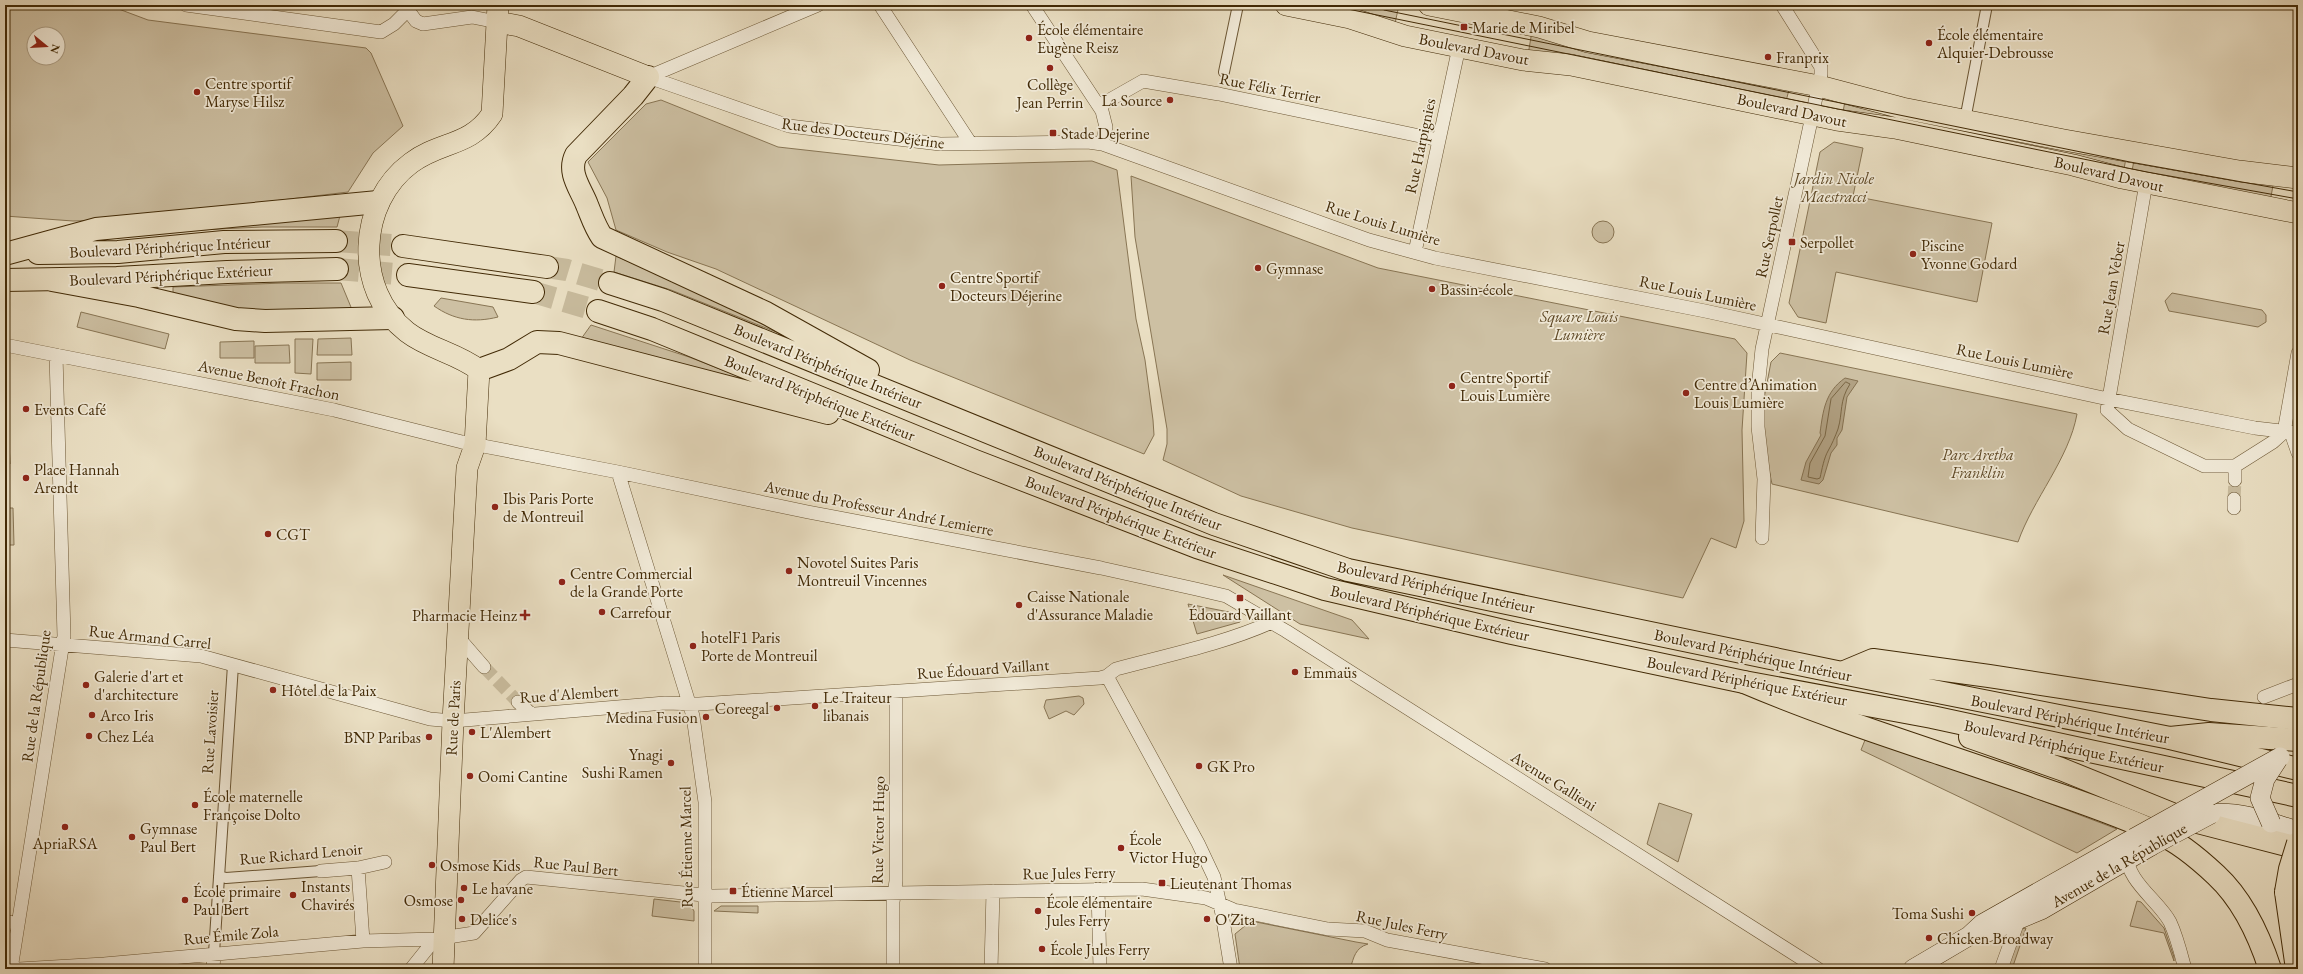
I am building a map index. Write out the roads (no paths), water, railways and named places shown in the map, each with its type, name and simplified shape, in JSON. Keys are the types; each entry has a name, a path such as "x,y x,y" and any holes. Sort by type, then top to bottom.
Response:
{"highway":[{"path":"648,77 633,96 576,155 572,162 575,181 587,205 594,225 602,237 766,313 942,412"},
{"path":"5,254 96,229 378,202"},
{"name":"Boulevard Périphérique Intérieur","path":"5,254 118,252 224,242 336,241"},
{"path":"403,246 547,267"},
{"name":"Boulevard Périphérique Extérieur","path":"5,280 52,280 285,269 337,269"},
{"path":"408,275 533,292"},
{"path":"52,280 139,296 236,319 265,321 393,318"},
{"name":"Boulevard Périphérique Intérieur","path":"610,283 663,300 942,412 1214,524 1348,570 1842,673 2170,738 2298,769"},
{"name":"Boulevard Périphérique Extérieur","path":"598,311 652,329 975,461 1197,547 1325,589 1512,633 1744,682 1932,717 2298,796"},
{"path":"479,370 509,359 538,342 559,343 829,413 975,461"},
{"path":"1842,673 1873,660 2211,710 2298,719"},
{"path":"1744,682 1804,708 1990,770 2102,810 2160,833 2217,876 2243,906 2264,950 2270,969"},
{"path":"1932,717 1968,737 2061,769 2182,818 2298,848"},
{"path":"2170,738 2209,734 2298,740"},
{"path":"2297,969 2286,892 2290,869 2298,843"}],"main road":[{"path":"468,444 479,370 459,358 420,342 405,331 393,318 378,295 370,268 368,241 378,202 389,185 412,162 432,150 469,136 484,127 492,114 498,14 484,5"},
{"name":"Boulevard Davout","path":"1286,5 1350,18 1390,33 1524,60 1570,65 1812,115 1895,128 2073,165 2146,183 2298,213"},
{"name":"Boulevard Davout","path":"1440,6 1477,10 1588,42 1819,86 1902,108 2064,140 2232,169 2298,178"},
{"name":"Rue des Docteurs Déjérine","path":"498,14 520,26 648,77"},
{"path":"459,358 464,373 468,444"},
{"name":"Rue de Paris","path":"443,969 440,938 468,444"},
{"name":"Avenue de la République","path":"1913,969 1969,936 1982,924 2298,747"},
{"path":"2271,823 2260,798 2265,779 2280,756"},
{"name":"Avenue de la République","path":"1969,936 1987,933 2041,910 2151,846 2211,814 2222,812 2271,823 2298,831"}],"street":[{"path":"186,5 381,32 394,24 406,7 416,21 423,24 498,14"},
{"path":"648,77 818,5"},
{"path":"880,5 971,144"},
{"path":"1032,5 1099,106 1104,117 1106,127 1102,144"},
{"path":"1224,72 1238,5"},
{"name":"Rue Serpollet","path":"1762,538 1764,479 1758,427 1758,389 1762,349 1819,86 1821,67 1782,5"},
{"path":"1964,120 1987,5"},
{"name":"Rue Harpignies","path":"1415,252 1459,47"},
{"name":"Rue des Docteurs Déjérine","path":"648,77 789,126 940,144 1088,142 1102,144"},
{"name":"Rue Félix Terrier","path":"1099,106 1136,83 1143,81 1226,96 1439,140"},
{"name":"Rue Louis Lumière","path":"1102,144 1369,240 1435,258 1768,326 2108,399 2291,433"},
{"name":"Rue Jean Veber","path":"2108,399 2146,183"},
{"name":"Avenue Benoît Frachon","path":"5,345 334,410 468,444"},
{"path":"2298,353 2291,433 2298,453"},
{"name":"Rue de la République","path":"11,969 11,922 64,636 56,355"},
{"path":"2108,399 2107,410 2128,428 2204,466 2235,466 2291,433"},
{"name":"Avenue du Professeur André Lemierre","path":"468,444 618,472 808,512 1101,568 1226,596 1272,622"},
{"path":"2234,480 2235,466"},
{"name":"Rue Étienne Marcel","path":"618,472 688,704 693,716 700,753 705,802 705,969"},
{"name":"Rue Édouard Vaillant","path":"688,704 1107,676 1116,669 1198,647 1257,629 1272,622"},
{"name":"Avenue Gallieni","path":"1272,622 1818,969"},
{"path":"458,637 484,667"},
{"name":"Rue Armand Carrel","path":"5,640 201,656 430,719 453,721"},
{"name":"Rue Lavoisier","path":"213,969 232,665"},
{"path":"1107,676 1198,843 1214,877 1231,969"},
{"path":"2264,697 2298,684"},
{"name":"Rue Victor Hugo","path":"893,969 894,894 896,881 896,691"},
{"path":"518,702 530,713"},
{"name":"Rue d'Alembert","path":"453,721 530,713 665,703 688,704"},
{"path":"2131,840 2127,861 2143,890 2170,922 2186,969"},
{"name":"Rue Richard Lenoir","path":"220,876 226,878 358,868 386,862"},
{"path":"358,868 363,941"},
{"name":"Rue Paul Bert","path":"440,938 474,933 520,880 526,877 704,896"},
{"path":"1098,889 1100,969"},
{"name":"Rue Jules Ferry","path":"704,896 1142,889 1206,898 1234,910 1320,927 1365,931 1387,940 1545,969"},
{"path":"991,969 992,891"},
{"path":"2001,969 2017,921 2035,895"},
{"path":"411,969 440,938"},
{"name":"Rue Émile Zola","path":"19,969 363,941 440,938"}],"water":[{"path":"1845,378 1858,381 1847,397 1842,430 1837,438 1837,445 1831,453 1823,480 1819,484 1801,480 1806,462 1821,435 1821,425 1826,402 1833,389"}],"tunnel":[{"path":"336,241 403,246"},
{"path":"547,267 567,270 610,283"},
{"path":"337,269 408,275"},
{"path":"533,292 598,311"},
{"path":"2234,499 2235,480"},
{"path":"484,667 518,702"}],"tram line":[{"path":"1328,5 2147,172 2298,199"},
{"path":"1384,10 2130,162 2298,192"}],"place":[{"name":"Marie de Miribel","path":"1464,27"},
{"name":"École élémentaire Eugène Reisz","path":"1029,38"},
{"name":"École élémentaire Alquier-Debrousse","path":"1929,43"},
{"name":"Franprix","path":"1768,57"},
{"name":"Collège Jean Perrin","path":"1050,68"},
{"name":"Centre sportif Maryse Hilsz","path":"197,92"},
{"name":"La Source","path":"1170,100"},
{"name":"Stade Dejerine","path":"1053,133"},
{"name":"Serpollet","path":"1792,242"},
{"name":"Piscine Yvonne Godard","path":"1913,254"},
{"name":"Gymnase","path":"1258,268"},
{"name":"Centre Sportif Docteurs Déjerine","path":"942,286"},
{"name":"Bassin-école","path":"1432,289"},
{"name":"Centre Sportif Louis Lumière","path":"1452,386"},
{"name":"Centre d’Animation Louis Lumière","path":"1686,393"},
{"name":"Events Café","path":"26,409"},
{"name":"Place Hannah Arendt","path":"26,478"},
{"name":"Ibis Paris Porte de Montreuil","path":"495,507"},
{"name":"CGT","path":"268,534"},
{"name":"Novotel Suites Paris Montreuil Vincennes","path":"789,571"},
{"name":"Centre Commercial de la Grande Porte","path":"562,582"},
{"name":"Édouard Vaillant","path":"1240,598"},
{"name":"Caisse Nationale d'Assurance Maladie","path":"1019,605"},
{"name":"Carrefour","path":"602,612"},
{"name":"Pharmacie Heinz","path":"525,615"},
{"name":"hotelF1 Paris Porte de Montreuil","path":"693,646"},
{"name":"Emmaüs","path":"1295,672"},
{"name":"Galerie d'art et d'architecture","path":"86,685"},
{"name":"Hôtel de la Paix","path":"273,690"},
{"name":"Le Traiteur libanais","path":"815,706"},
{"name":"Coreegal","path":"777,708"},
{"name":"Arco Iris","path":"92,715"},
{"name":"Medina Fusion","path":"706,717"},
{"name":"L'Alembert","path":"472,732"},
{"name":"Chez Léa","path":"89,736"},
{"name":"BNP Paribas","path":"429,737"},
{"name":"Ynagi Sushi Ramen","path":"671,763"},
{"name":"GK Pro","path":"1199,766"},
{"name":"Oomi Cantine","path":"470,776"},
{"name":"École maternelle Françoise Dolto","path":"195,805"},
{"name":"ApriaRSA","path":"65,827"},
{"name":"Gymnase Paul Bert","path":"132,837"},
{"name":"École Victor Hugo","path":"1121,848"},
{"name":"Osmose Kids","path":"432,865"},
{"name":"Lieutenant Thomas","path":"1162,883"},
{"name":"Le havane","path":"464,888"},
{"name":"Étienne Marcel","path":"733,891"},
{"name":"Instants Chavirés","path":"293,895"},
{"name":"École primaire Paul Bert","path":"185,900"},
{"name":"Osmose","path":"461,900"},
{"name":"École élémentaire Jules Ferry","path":"1038,911"},
{"name":"Toma Sushi","path":"1972,913"},
{"name":"Delice's","path":"462,919"},
{"name":"O'Zita","path":"1207,919"},
{"name":"Chicken Broadway","path":"1929,938"},
{"name":"École Jules Ferry","path":"1042,949"}],"park label":[{"name":"Jardin Nicole Maestracci","path":"1834,187"},
{"name":"Square Louis Lumière","path":"1579,325"},
{"name":"Parc Aretha Franklin","path":"1978,463"}]}
